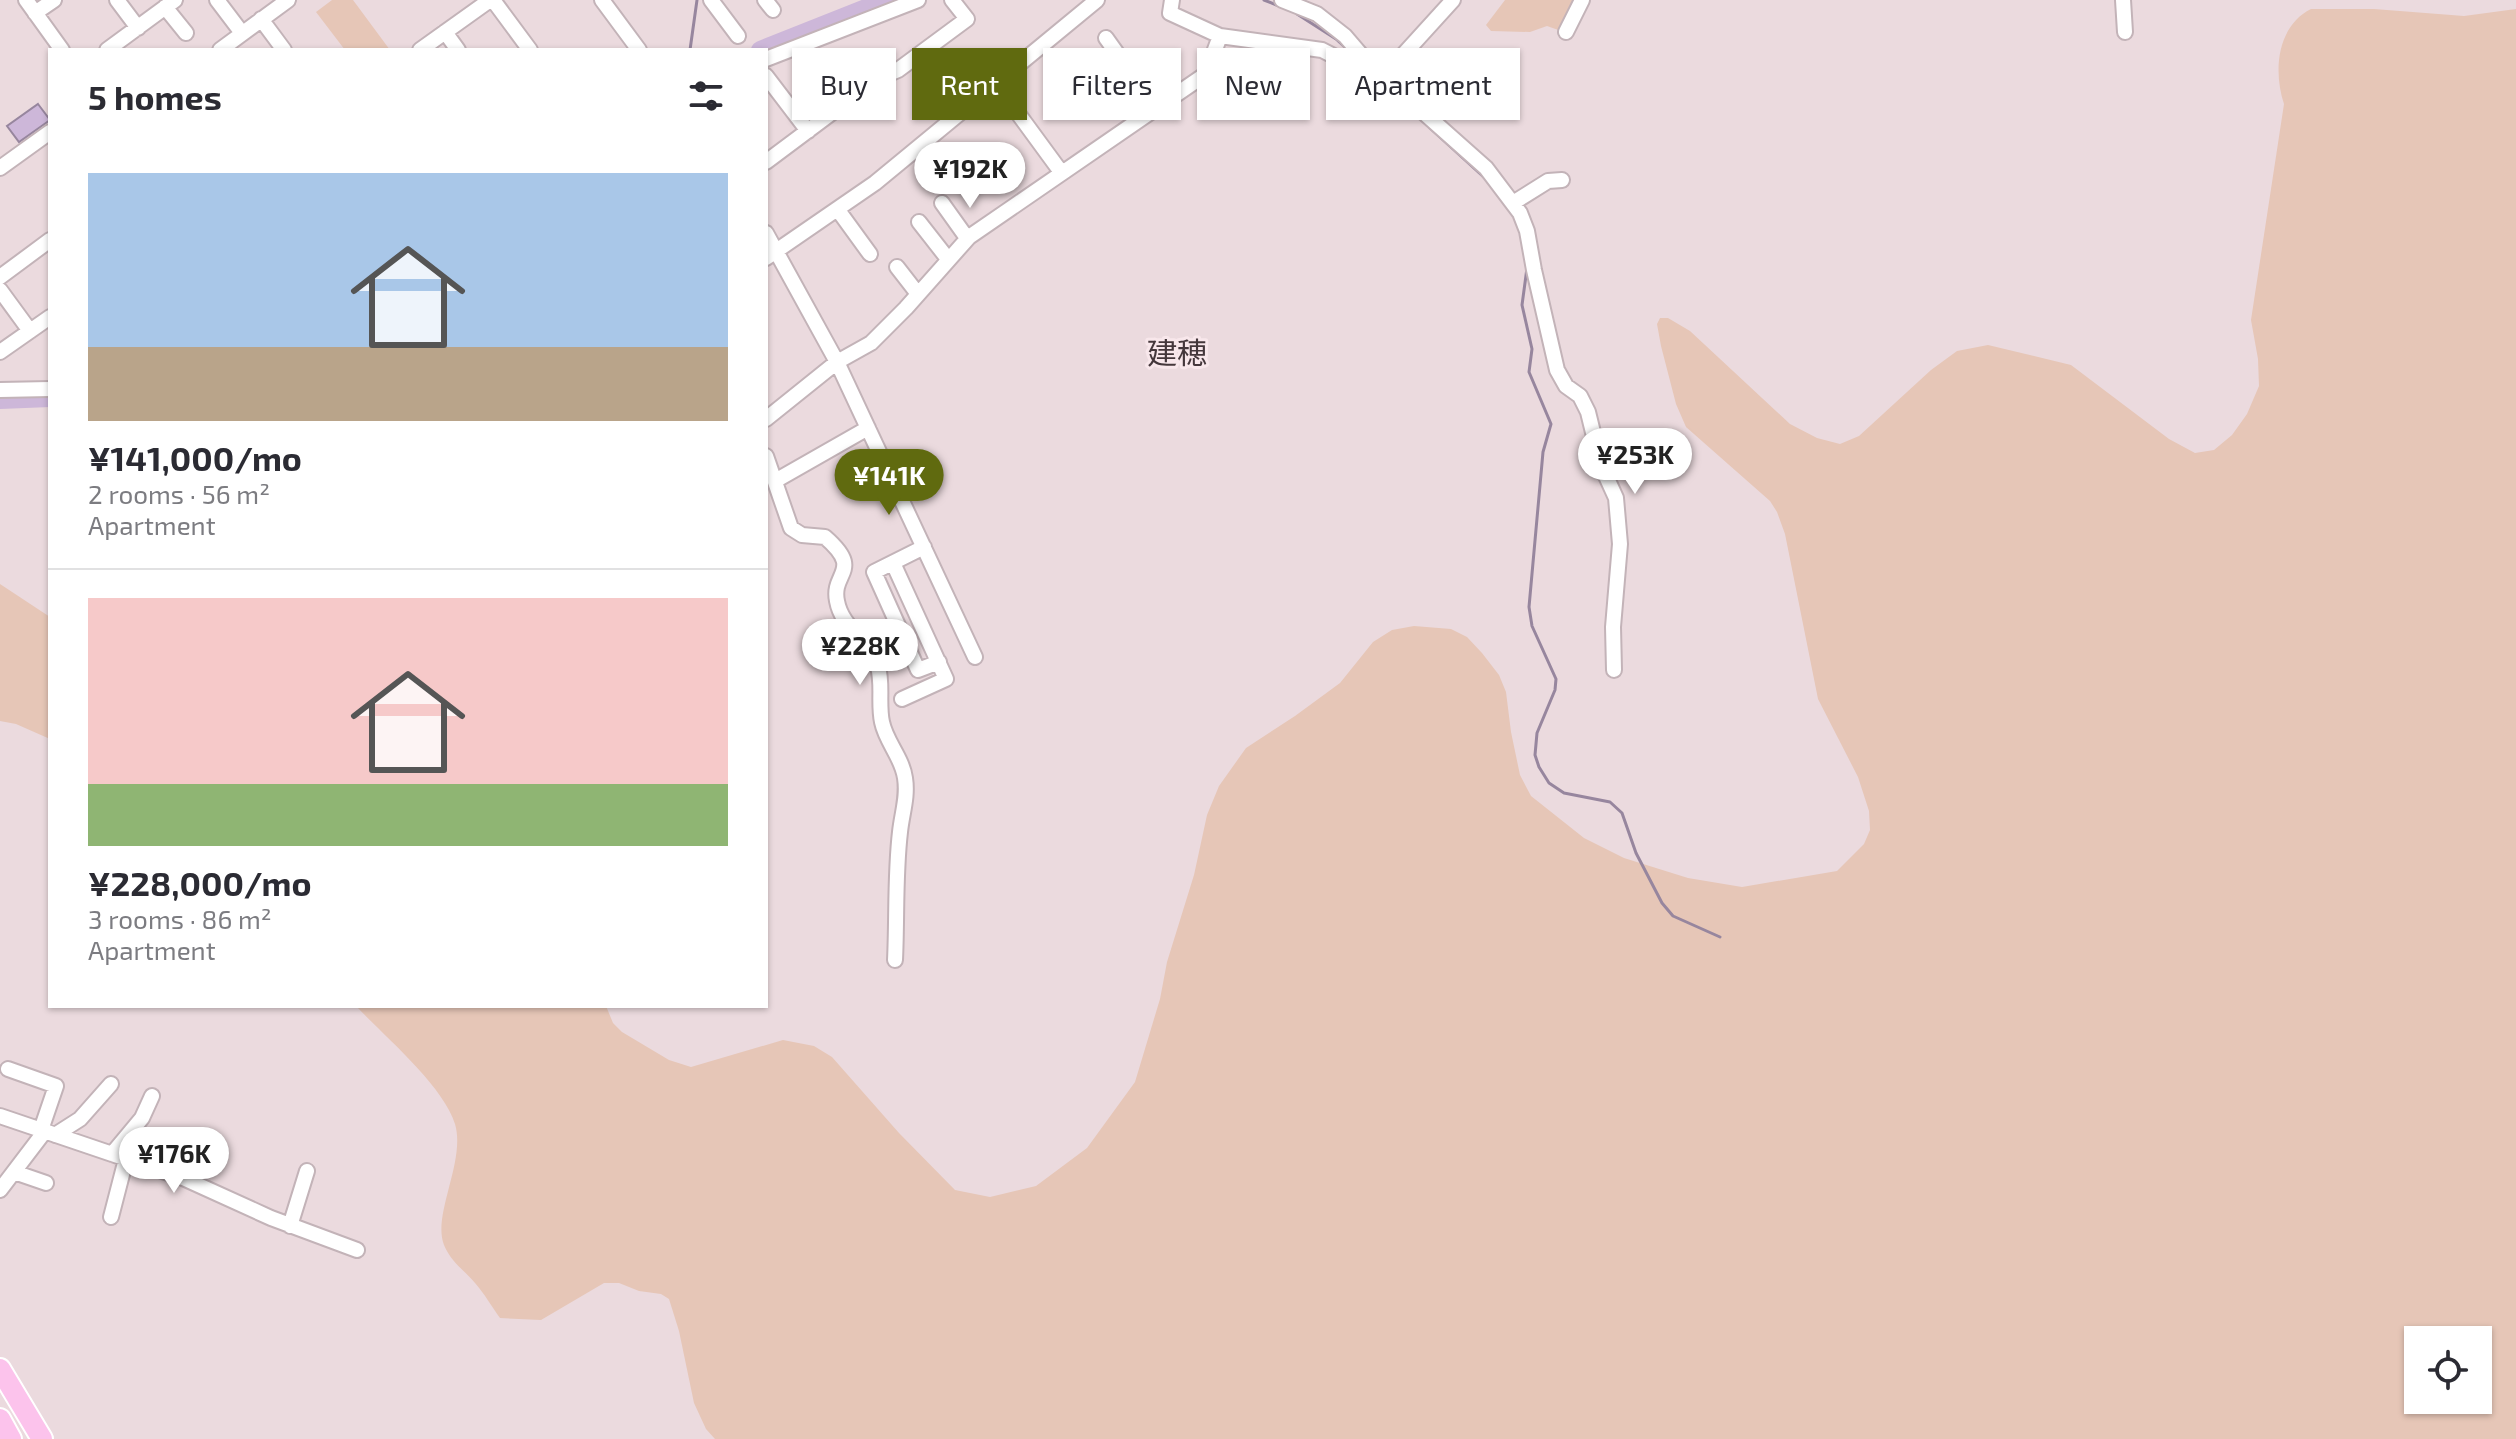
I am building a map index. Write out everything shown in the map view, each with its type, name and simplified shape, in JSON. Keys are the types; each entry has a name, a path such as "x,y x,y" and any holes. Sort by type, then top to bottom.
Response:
{"highway":[{"path":"0,1369 42,1439"},
{"path":"0,1393 27,1439"},
{"path":"0,1419 11,1439"}],"street":[{"path":"26,0 61,48"},
{"path":"35,13 54,0"},
{"path":"117,0 138,28"},
{"path":"217,0 242,33"},
{"path":"223,48 288,0"},
{"path":"423,48 492,0 528,48"},
{"path":"602,0 638,48"},
{"path":"711,0 738,36"},
{"path":"768,58 891,5 918,0"},
{"path":"768,161 877,79 898,70 967,19 952,0"},
{"path":"1172,0 1170,13 1220,36 1326,52"},
{"path":"1282,0 1310,5 1355,48"},
{"path":"1409,48 1453,0"},
{"path":"1566,32 1582,0"},
{"path":"2123,0 2125,32"},
{"path":"1027,56 1093,1"},
{"path":"110,48 170,3 186,33"},
{"path":"261,19 283,48"},
{"path":"445,32 457,48"},
{"path":"1181,91 1206,74 1220,36"},
{"path":"1106,38 1113,48"},
{"path":"768,79 808,131"},
{"path":"950,120 875,183 772,254 837,362 975,657"},
{"path":"1023,120 1061,172"},
{"path":"768,417 837,362 871,343 967,238 1138,120"},
{"path":"1432,120 1486,168 1513,203 1527,231 1557,370 1566,386 1580,396 1588,412 1601,465 1616,498 1620,544 1613,627 1614,670"},
{"path":"0,168 48,133"},
{"path":"1513,203 1548,181 1562,180"},
{"path":"942,203 967,238"},
{"path":"838,210 870,254"},
{"path":"919,222 948,259"},
{"path":"0,277 48,241"},
{"path":"897,267 918,294"},
{"path":"0,290 30,331"},
{"path":"0,352 48,318"},
{"path":"31,389 48,377"},
{"path":"0,390 48,389"},
{"path":"775,481 868,428"},
{"path":"768,462 791,528 802,535 825,537 844,560 845,571 836,593 837,601 844,622 865,643 879,670 882,725 902,763 907,803 900,832 895,960"},
{"path":"924,547 874,572 918,670 939,662"},
{"path":"893,563 946,679 902,699"},
{"path":"0,1190 47,1132 56,1086 8,1069"},
{"path":"47,1132 80,1119 111,1084"},
{"path":"111,1217 119,1157 152,1096"},
{"path":"0,1116 183,1178 290,1226 357,1250"},
{"path":"290,1226 307,1171"},
{"path":"14,1172 46,1183"}],"shaded area":[{"path":"332,0 353,0 389,48 343,48 316,12"},
{"path":"1505,0 1579,0 1564,32 1547,26 1530,32 1491,31 1486,25"},
{"path":"2311,9 2374,9 2464,16 2516,9 2516,1439 715,1439 706,1429 694,1403 669,1299 619,1283 604,1283 541,1320 500,1318 450,1256 441,1233 456,1154 455,1124 426,1077 358,1008 607,1008 613,1023 622,1032 669,1060 691,1067 783,1040 814,1046 832,1057 899,1133 955,1190 990,1197 1036,1186 1087,1148 1135,1082 1194,875 1207,815 1219,786 1246,748 1340,683 1373,642 1392,630 1414,626 1451,629 1467,637 1482,653 1499,675 1506,692 1520,775 1531,796 1584,838 1624,858 1688,878 1742,887 1837,871 1864,844 1870,830 1869,811 1858,777 1818,699 1785,534 1770,501 1686,427 1676,404 1661,346 1657,324 1660,318 1668,318 1690,331 1790,424 1817,438 1840,444 1859,436 1931,370 1957,351 1988,345 2071,365 2169,439 2195,453 2214,450 2232,435 2247,414 2259,386 2251,320 2284,104 2279,64 2291,26"},
{"path":"38,104 48,117 48,121 19,142 7,126"},
{"path":"0,584 48,616 48,738 16,724 0,721"}],"waterway":[{"path":"690,48 697,0"},
{"path":"765,48 886,0"},
{"path":"1264,0 1279,6"},
{"path":"1297,14 1346,48"},
{"path":"1430,128 1487,180"},
{"path":"1527,268 1522,305 1532,349 1529,372 1551,424 1543,452 1529,607 1532,626 1556,679 1555,690 1537,733 1535,755 1549,783 1564,793 1610,802 1622,813 1636,853 1662,903 1673,916 1720,937"},
{"path":"0,400 48,398"}],"district":[{"name":"建穂","path":"1177,354"}]}
